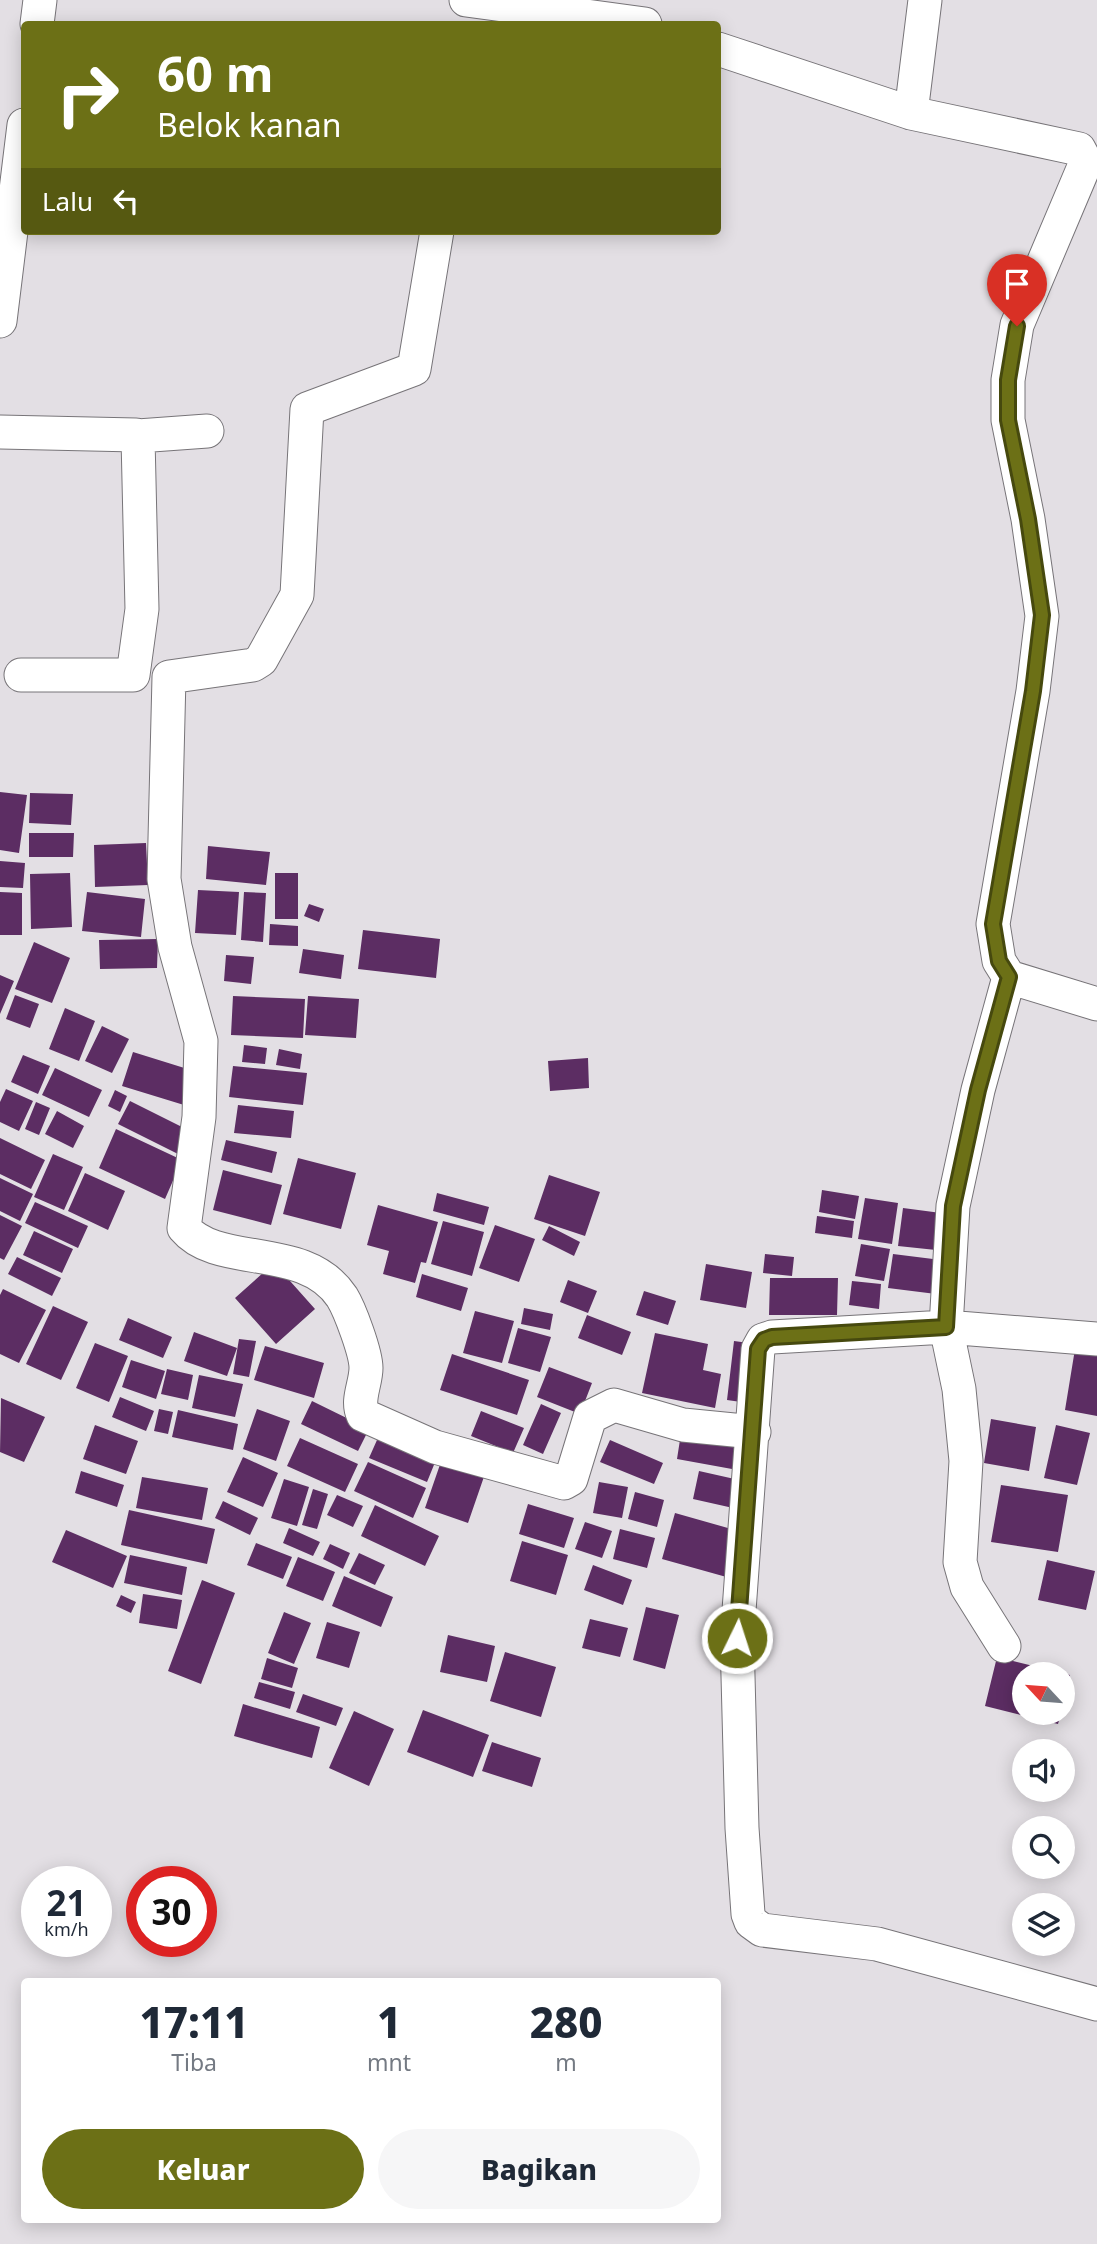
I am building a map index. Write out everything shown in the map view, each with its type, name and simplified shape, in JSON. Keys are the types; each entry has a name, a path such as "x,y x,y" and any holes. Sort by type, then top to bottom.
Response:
{"street":[{"path":"37,21 40,0"},
{"path":"457,21 459,0"},
{"path":"466,0 640,15"},
{"path":"911,113 925,0"},
{"path":"721,50 911,113 1079,149 1086,162 1017,326 1008,380 1008,420 1028,519 1042,615 1033,691 993,924 999,961 1009,977 1097,1004"},
{"path":"0,321 21,150"},
{"path":"21,675 169,677 253,664 266,652 298,595 307,408 414,369 436,235"},
{"path":"0,432 138,436 206,431"},
{"path":"133,676 142,609 138,436"},
{"path":"169,677 164,879 175,947 201,1041 199,1117 192,1188 184,1228 197,1241 298,1264 325,1278 342,1298 366,1362 359,1406 363,1415 435,1447 564,1483 570,1479 590,1417 614,1405 683,1425 754,1432"},
{"path":"1004,1646 967,1587 960,1562 966,1461 960,1389 946,1327 953,1206 978,1090 1009,977"},
{"path":"1097,1339 946,1327 772,1337 764,1340 758,1349 737,1638 742,1828 748,1914 751,1922 762,1930 877,1944 1097,2004"}],"building":[{"path":"0,792 27,795 19,853 0,850"},
{"path":"30,793 73,794 71,825 29,823"},
{"path":"29,833 74,833 73,857 29,857"},
{"path":"146,843 148,885 95,887 94,845"},
{"path":"208,846 270,852 266,885 206,879"},
{"path":"0,861 25,863 23,888 0,887"},
{"path":"70,873 72,927 31,929 30,874"},
{"path":"275,873 298,873 298,919 275,919"},
{"path":"198,890 239,892 236,935 195,933"},
{"path":"0,892 22,893 22,935 0,935"},
{"path":"87,892 145,899 141,937 82,931"},
{"path":"244,892 266,893 263,942 241,940"},
{"path":"309,904 324,909 319,922 304,916"},
{"path":"270,924 298,926 298,946 269,945"},
{"path":"363,930 440,939 436,978 358,969"},
{"path":"158,939 157,968 100,969 99,940"},
{"path":"34,942 70,958 52,1003 15,989"},
{"path":"303,949 344,955 341,979 299,973"},
{"path":"226,955 254,957 251,984 224,981"},
{"path":"0,975 14,981 0,1014"},
{"path":"15,995 39,1004 30,1028 6,1019"},
{"path":"233,996 305,999 303,1038 231,1035"},
{"path":"308,996 359,999 356,1038 305,1035"},
{"path":"65,1008 95,1021 79,1061 49,1049"},
{"path":"102,1026 129,1039 112,1073 85,1061"},
{"path":"244,1045 267,1048 265,1064 242,1062"},
{"path":"279,1049 302,1054 300,1069 276,1065"},
{"path":"133,1052 194,1071 184,1105 122,1086"},
{"path":"23,1055 50,1066 38,1094 11,1082"},
{"path":"588,1058 589,1088 550,1091 548,1061"},
{"path":"233,1066 307,1073 303,1105 229,1097"},
{"path":"55,1068 102,1090 89,1117 42,1095"},
{"path":"6,1089 33,1101 19,1131 0,1122 0,1102"},
{"path":"115,1090 127,1096 120,1112 108,1106"},
{"path":"130,1101 194,1133 182,1156 118,1124"},
{"path":"36,1102 50,1108 39,1135 25,1129"},
{"path":"238,1105 294,1111 291,1138 234,1133"},
{"path":"57,1111 84,1126 73,1148 45,1134"},
{"path":"116,1129 182,1160 165,1199 99,1168"},
{"path":"0,1138 45,1160 31,1189 0,1174"},
{"path":"226,1140 277,1152 272,1173 221,1160"},
{"path":"53,1154 83,1167 64,1210 34,1197"},
{"path":"298,1158 356,1173 341,1229 283,1214"},
{"path":"223,1170 282,1185 271,1225 213,1210"},
{"path":"85,1173 125,1191 108,1230 68,1211"},
{"path":"549,1175 600,1192 585,1236 534,1219"},
{"path":"0,1178 33,1194 20,1221 0,1211"},
{"path":"822,1190 859,1196 855,1219 819,1212"},
{"path":"437,1193 489,1207 484,1225 433,1211"},
{"path":"865,1198 898,1203 892,1244 858,1239"},
{"path":"35,1202 88,1226 78,1248 25,1223"},
{"path":"378,1205 438,1222 426,1263 421,1262 415,1283 383,1274 389,1251 367,1245"},
{"path":"903,1208 941,1213 936,1250 898,1246"},
{"path":"0,1215 22,1226 4,1260 0,1258"},
{"path":"817,1216 854,1221 852,1238 815,1233"},
{"path":"443,1221 484,1232 472,1276 431,1264"},
{"path":"495,1225 535,1239 519,1282 479,1268"},
{"path":"549,1226 580,1242 574,1256 542,1240"},
{"path":"34,1231 73,1249 62,1273 23,1255"},
{"path":"861,1244 890,1249 884,1281 855,1276"},
{"path":"765,1254 794,1257 792,1276 763,1273"},
{"path":"893,1254 941,1260 936,1294 888,1288"},
{"path":"17,1257 61,1278 52,1296 8,1274"},
{"path":"274,1263 315,1309 276,1344 235,1298"},
{"path":"706,1264 752,1272 746,1308 700,1300"},
{"path":"422,1274 468,1288 461,1311 416,1297"},
{"path":"770,1278 838,1278 837,1315 769,1315"},
{"path":"568,1280 597,1291 588,1313 560,1302"},
{"path":"852,1281 881,1284 879,1309 849,1305"},
{"path":"3,1289 46,1310 19,1363 0,1354 0,1295"},
{"path":"644,1291 676,1301 668,1325 636,1315"},
{"path":"53,1306 88,1322 61,1380 26,1364"},
{"path":"524,1308 553,1314 550,1330 521,1324"},
{"path":"475,1311 514,1321 502,1363 463,1353"},
{"path":"587,1315 631,1332 622,1355 578,1338"},
{"path":"128,1318 172,1337 163,1358 119,1340"},
{"path":"518,1328 551,1337 540,1372 508,1363"},
{"path":"194,1332 237,1348 227,1376 184,1361"},
{"path":"655,1333 708,1344 703,1370 721,1374 715,1408 642,1393"},
{"path":"239,1339 256,1341 249,1377 233,1374"},
{"path":"734,1341 756,1344 748,1403 727,1400"},
{"path":"95,1343 128,1356 109,1402 76,1388"},
{"path":"265,1346 324,1363 314,1398 254,1380"},
{"path":"1075,1349 1097,1352 1097,1416 1065,1410"},
{"path":"452,1354 529,1380 517,1415 440,1390"},
{"path":"131,1360 165,1371 156,1399 122,1387"},
{"path":"549,1367 592,1383 580,1414 537,1397"},
{"path":"167,1369 193,1375 188,1400 161,1394"},
{"path":"199,1375 243,1384 235,1417 192,1408"},
{"path":"120,1397 154,1411 146,1431 112,1417"},
{"path":"1,1398 45,1417 24,1462 0,1452"},
{"path":"312,1401 369,1429 358,1451 301,1424"},
{"path":"541,1404 561,1413 543,1454 523,1445"},
{"path":"159,1409 173,1412 168,1434 154,1431"},
{"path":"257,1409 290,1421 276,1461 243,1449"},
{"path":"178,1410 238,1424 233,1450 172,1437"},
{"path":"481,1411 524,1428 513,1453 471,1436"},
{"path":"991,1419 1036,1427 1029,1471 984,1463"},
{"path":"95,1425 138,1441 126,1474 83,1459"},
{"path":"1056,1425 1090,1433 1077,1485 1044,1478"},
{"path":"682,1427 748,1438 743,1471 677,1459"},
{"path":"381,1431 438,1455 427,1482 369,1458"},
{"path":"300,1438 358,1464 345,1492 287,1466"},
{"path":"610,1440 663,1463 654,1484 600,1462"},
{"path":"444,1453 487,1468 468,1523 425,1508"},
{"path":"243,1457 278,1473 263,1507 227,1492"},
{"path":"368,1462 426,1488 413,1518 354,1491"},
{"path":"81,1471 124,1485 117,1507 75,1493"},
{"path":"699,1471 748,1482 742,1510 693,1499"},
{"path":"142,1477 208,1488 202,1520 136,1508"},
{"path":"284,1479 309,1487 297,1526 271,1518"},
{"path":"599,1482 628,1487 622,1518 593,1513"},
{"path":"1001,1485 1068,1495 1058,1552 991,1542"},
{"path":"313,1489 328,1494 317,1529 302,1525"},
{"path":"635,1492 664,1500 657,1527 628,1519"},
{"path":"337,1495 363,1506 353,1527 327,1515"},
{"path":"223,1501 258,1518 250,1535 215,1518"},
{"path":"528,1504 574,1518 564,1548 519,1534"},
{"path":"375,1505 439,1536 425,1566 361,1536"},
{"path":"129,1510 215,1529 207,1564 121,1545"},
{"path":"675,1513 742,1532 730,1578 662,1559"},
{"path":"585,1522 612,1531 602,1558 575,1549"},
{"path":"289,1528 320,1542 313,1556 283,1543"},
{"path":"620,1529 655,1538 647,1568 613,1559"},
{"path":"66,1530 127,1556 113,1588 52,1562"},
{"path":"522,1541 568,1555 556,1595 510,1581"},
{"path":"256,1543 292,1557 283,1579 247,1565"},
{"path":"330,1544 350,1553 343,1569 323,1559"},
{"path":"359,1553 385,1565 375,1585 349,1573"},
{"path":"130,1555 187,1567 182,1595 124,1583"},
{"path":"298,1557 335,1572 323,1601 286,1586"},
{"path":"1047,1560 1095,1571 1086,1610 1038,1600"},
{"path":"593,1565 632,1580 623,1605 584,1590"},
{"path":"344,1576 393,1597 381,1627 332,1606"},
{"path":"202,1580 235,1593 201,1684 168,1671"},
{"path":"143,1594 182,1600 177,1629 139,1623"},
{"path":"121,1595 136,1602 131,1613 116,1606"},
{"path":"646,1607 679,1615 665,1669 633,1660"},
{"path":"284,1612 311,1623 294,1664 268,1653"},
{"path":"590,1619 628,1628 620,1657 582,1648"},
{"path":"327,1622 360,1632 349,1668 316,1658"},
{"path":"448,1635 495,1646 487,1682 440,1672"},
{"path":"505,1652 556,1667 541,1717 490,1701"},
{"path":"997,1657 1017,1662 1012,1662 1012,1713 985,1706"},
{"path":"267,1658 298,1668 292,1688 261,1679"},
{"path":"259,1682 295,1692 290,1709 254,1698"},
{"path":"303,1694 343,1708 336,1726 296,1712"},
{"path":"243,1704 320,1727 312,1758 234,1736"},
{"path":"423,1710 489,1735 473,1777 407,1752"},
{"path":"354,1711 394,1729 369,1786 329,1768"},
{"path":"492,1742 541,1758 532,1787 482,1771"}],"route":[{"path":"737,1638 758,1349 764,1340 772,1337 946,1327 953,1206 978,1090 1009,977 999,961 993,924 1033,691 1042,615 1028,519 1008,420 1008,380 1017,326"}]}
